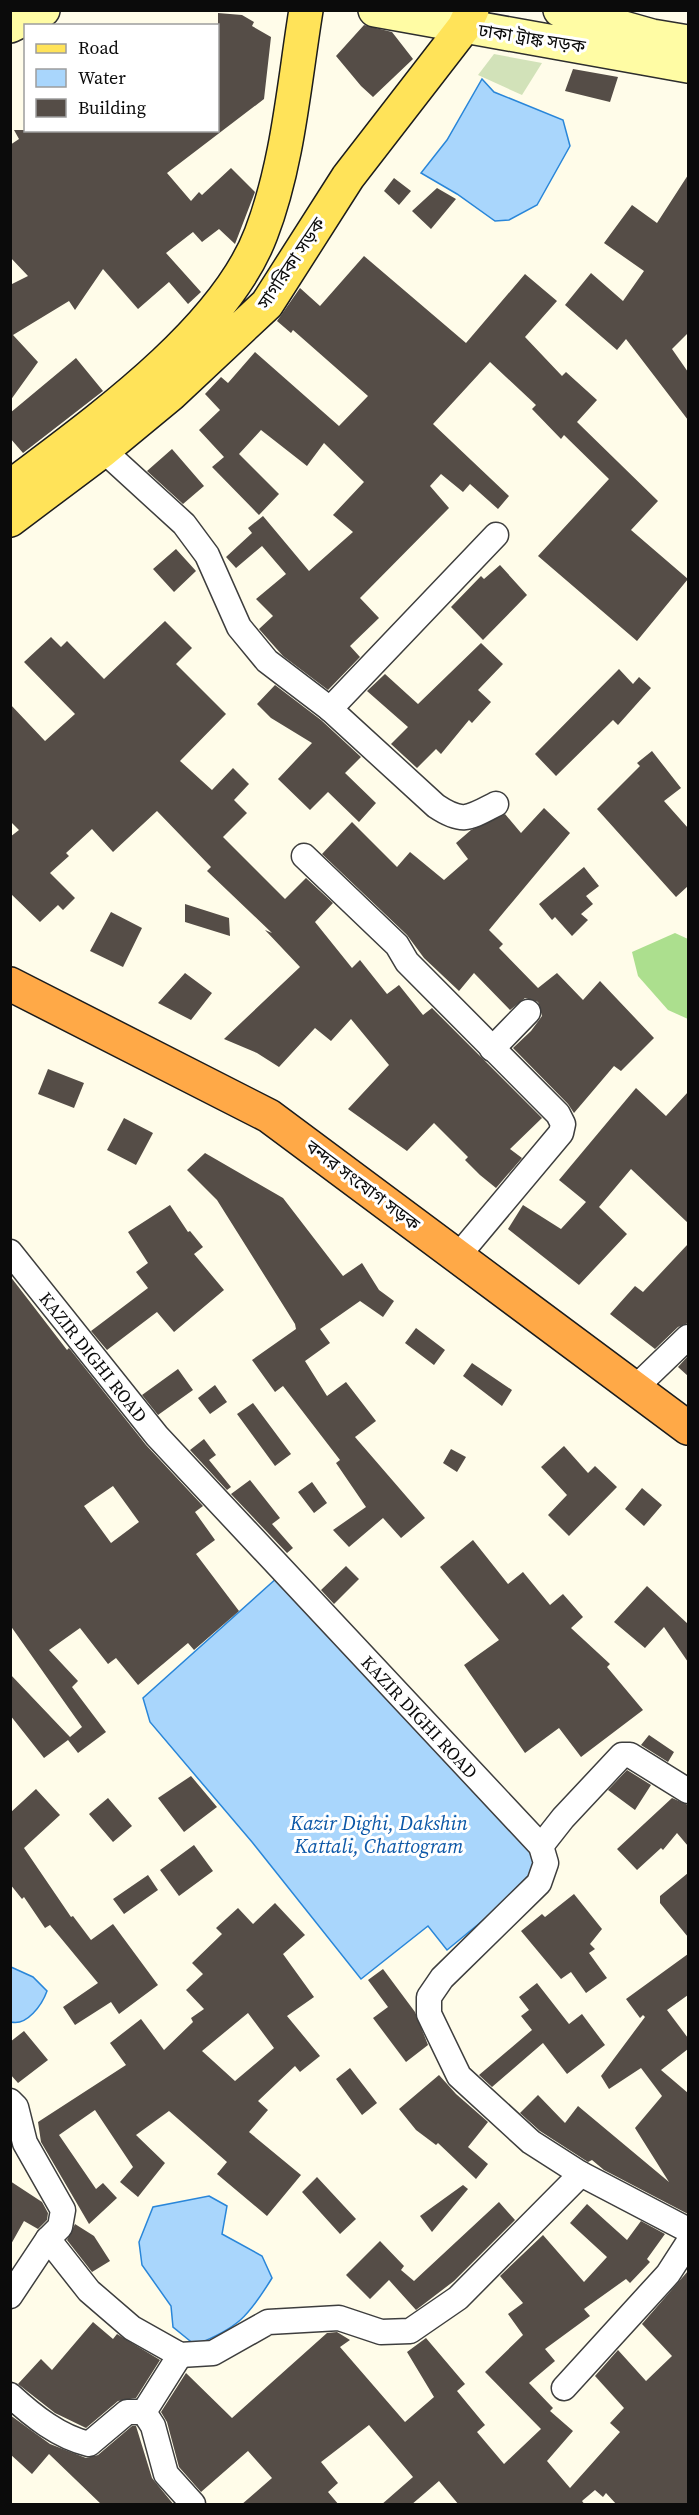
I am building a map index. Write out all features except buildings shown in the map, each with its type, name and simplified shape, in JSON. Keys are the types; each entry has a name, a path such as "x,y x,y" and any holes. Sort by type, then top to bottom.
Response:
{"highway":[{"name":"বন্দর সংযোগ সড়ক","path":"10,984 269,1116 688,1428"},
{"name":"বন্দর সংযোগ সড়ক","path":"10,1005 288,1147 595,1382 688,1448"}],"main road":[{"path":"10,26 43,10"},
{"name":"সাগরিকা সড়ক","path":"10,520 93,441 152,373 214,313 238,281 261,236 276,189 306,10"},
{"name":"ঢাকা ট্রাঙ্ক সড়ক","path":"375,10 468,19 561,18 688,42"},
{"name":"ঢাকা ট্রাঙ্ক সড়ক","path":"561,18 688,66"},
{"name":"সাগরিকা সড়ক","path":"10,487 171,394 267,304 348,177 468,19"}],"street":[{"path":"93,441 184,524 207,555 239,627 267,661 330,709 436,806 452,817 467,819 496,804"},
{"path":"330,709 496,535"},
{"path":"304,856 397,945 407,962 558,1114 563,1124 561,1133 458,1256"},
{"path":"492,1049 528,1012"},
{"name":"KAZIR DIGHI ROAD","path":"10,1252 157,1436 542,1846"},
{"path":"635,1388 688,1337"},
{"path":"688,1791 630,1755 622,1755 563,1818 542,1846 546,1863 539,1883 442,1978 429,1997 429,2014 459,2076 531,2142 581,2174 688,2230"},
{"path":"10,2101 16,2107 25,2143 63,2210 60,2227 48,2239 10,2296"},
{"path":"48,2239 89,2291 132,2328 180,2355 213,2353 268,2322 339,2318 381,2332 410,2331 458,2298 581,2174"},
{"path":"564,2388 668,2274 688,2242"},
{"path":"144,2412 180,2355"},
{"path":"10,2396 35,2417 77,2441 89,2444 127,2412 144,2412"},
{"path":"144,2412 153,2426 165,2475 193,2505"}],"green space":[{"path":"494,54 542,63 522,95 478,75"},
{"path":"675,933 688,939 688,1019 668,1010 638,976 632,952"}],"water":[{"path":"482,79 494,92 563,120 570,146 537,205 509,220 495,221 457,194 421,173 447,140"},
{"name":"Kazir Dighi, Dakshin Kattali, Chattogram","path":"278,1577 537,1849 531,1881 447,1950 428,1926 361,1979 252,1842 150,1722 143,1698"},
{"path":"11,1967 33,1977 47,1991 33,2013 23,2021 17,2022 11,2022"},
{"path":"209,2196 227,2206 222,2234 262,2256 272,2278 256,2303 241,2320 222,2333 195,2345 173,2327 171,2306 142,2265 139,2242 153,2207"}]}
